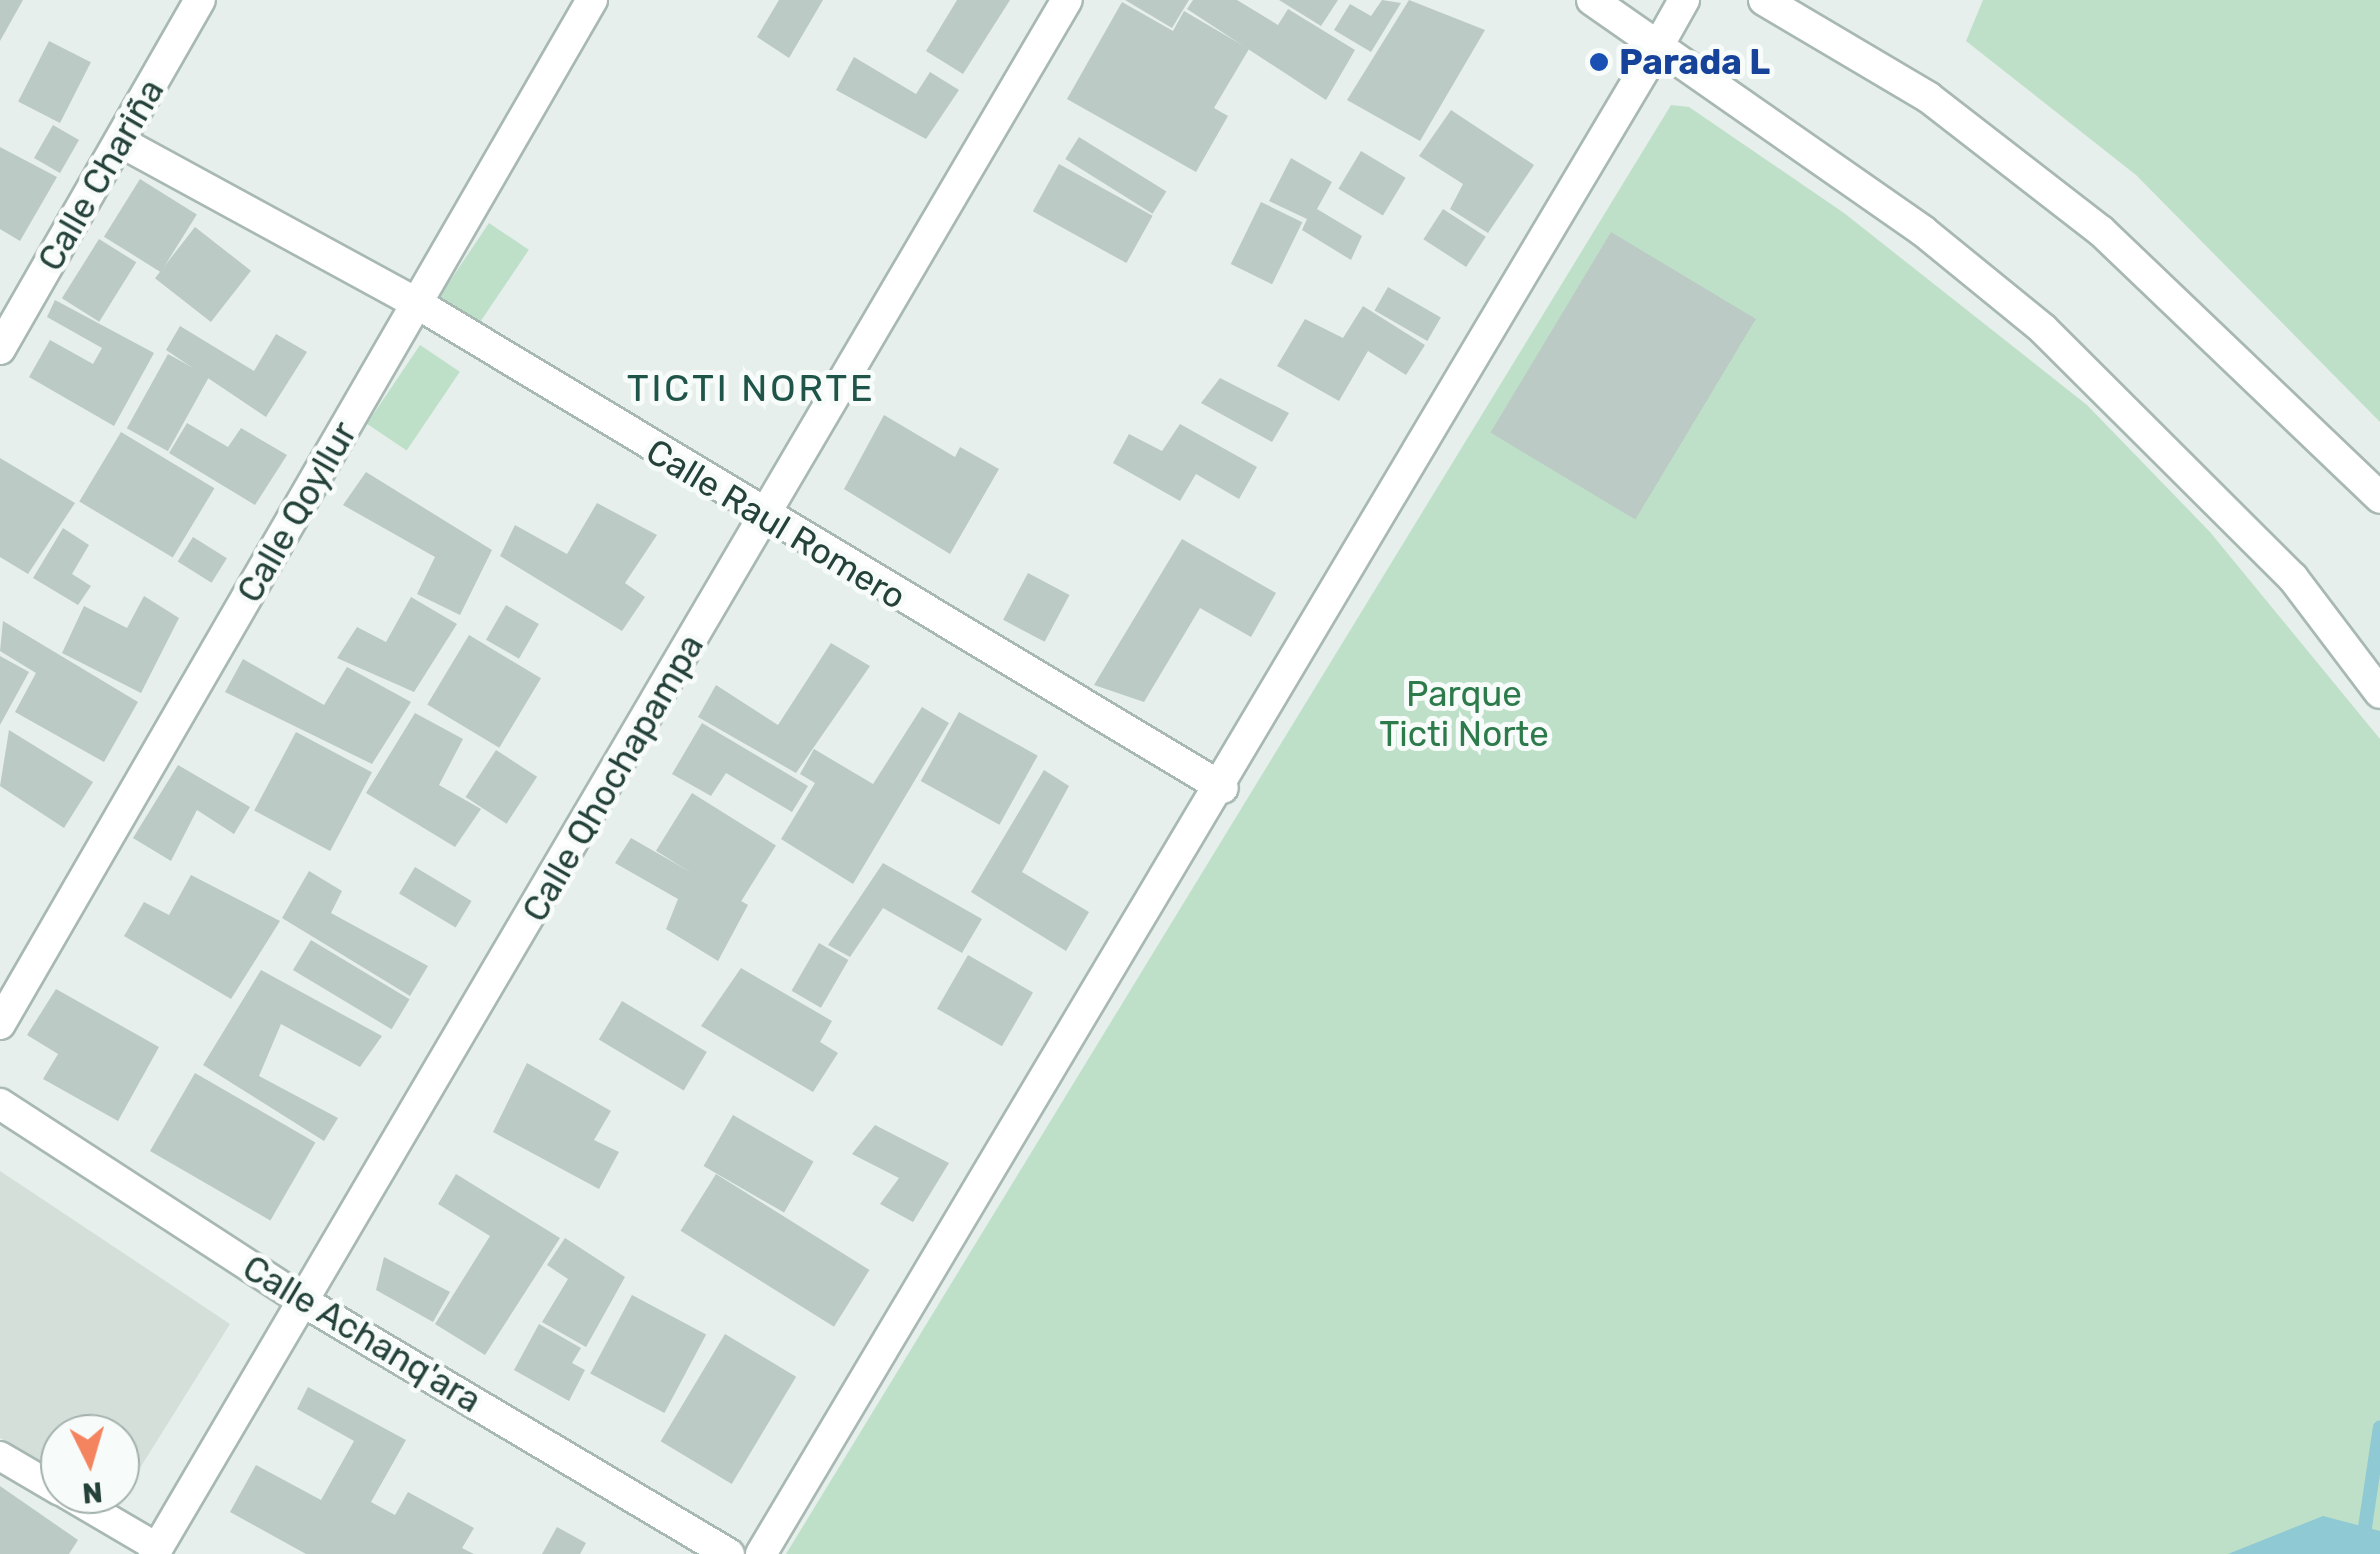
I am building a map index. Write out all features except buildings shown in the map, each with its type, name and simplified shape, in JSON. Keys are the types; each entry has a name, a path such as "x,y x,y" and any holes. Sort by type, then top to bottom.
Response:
{"street":[{"name":"Calle Qoyllur","path":"0,1024 592,0"},
{"name":"Calle Qhochapampa","path":"156,1551 306,1303 1067,0"},
{"path":"1592,0 1661,41 2044,329 2293,578 2380,694"},
{"path":"761,1554 1222,788 1684,0"},
{"path":"1764,0 1928,97 2102,230 2380,498"},
{"name":"Calle Chariña","path":"0,349 121,142 190,3"},
{"name":"Calle Raul Romero","path":"121,142 418,304 765,520 1222,788"},
{"name":"Calle Achanq'ara","path":"0,1104 306,1303 730,1554"}],"lane":[{"path":"0,1456 40,1479"},
{"path":"98,1514 156,1551"}],"shaded area":[{"path":"0,1171 230,1324 140,1468 140,1414 40,1414 40,1461 0,1438"}],"green space":[{"path":"1983,0 2380,0 2380,422 2136,175 1966,41"},
{"name":"Parque Ticti Norte","path":"1671,105 1689,107 1844,213 2087,405 2210,532 2380,739 2380,1554 786,1554"},
{"path":"489,223 529,250 476,329 436,302"},
{"path":"420,345 460,372 407,451 367,424"}],"water":[{"path":"2323,1516 2380,1531 2380,1554 2228,1554"}],"waterway":[{"path":"2361,1554 2380,1427"}],"place":[{"name":"Parada L","path":"1599,62"}],"district":[{"name":"TICTI NORTE","path":"751,389"}]}
